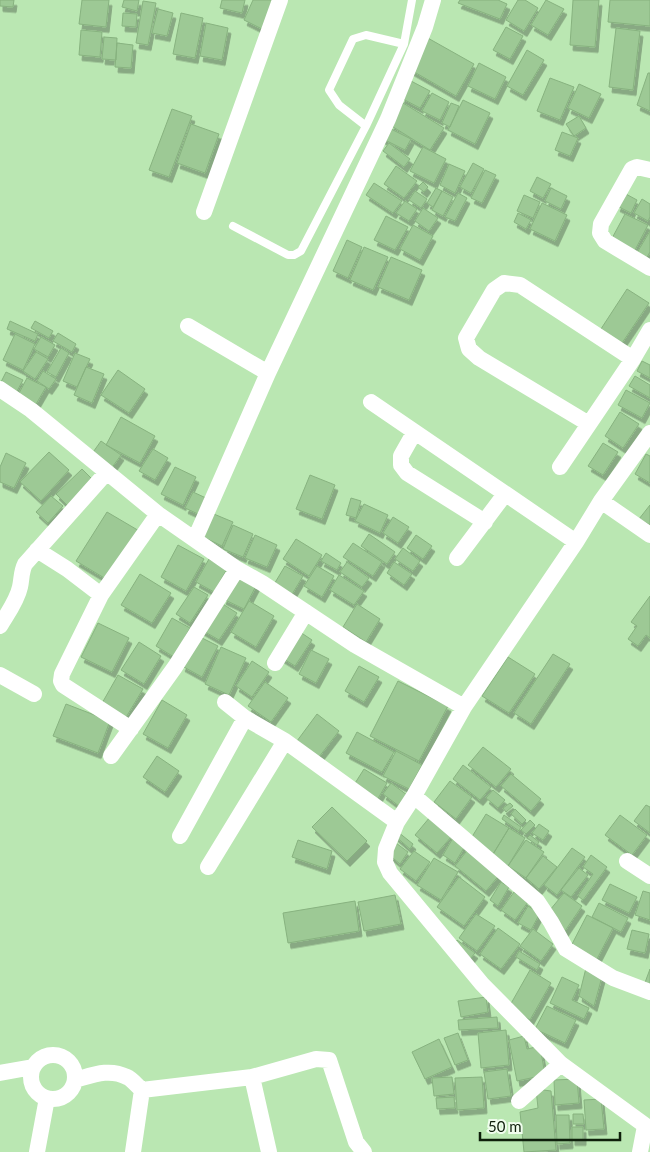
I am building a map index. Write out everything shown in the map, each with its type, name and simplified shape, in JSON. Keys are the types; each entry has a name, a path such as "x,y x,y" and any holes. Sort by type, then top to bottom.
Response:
{"street":[{"path":"204,212 280,0"},
{"path":"195,539 268,373 388,119 425,27 433,0"},
{"path":"650,170 637,167 632,170 601,224 600,233 605,241 650,268"},
{"path":"589,424 479,358 468,349 466,338 494,290 504,283 520,285 633,359"},
{"path":"188,326 268,373"},
{"path":"560,467 633,359 650,330"},
{"path":"0,389 31,410 158,514 237,569 262,582 355,645 464,707"},
{"path":"371,402 576,542"},
{"path":"414,433 401,456 401,465 407,473 485,522"},
{"path":"640,1152 648,1128 561,1064 482,984 390,873 385,862 386,849 397,822 414,796 464,707 576,542 601,501 650,434"},
{"path":"0,626 15,601 20,587 22,570 37,550 107,472"},
{"path":"457,558 505,494"},
{"path":"601,501 650,535"},
{"path":"131,729 63,685 61,681 62,674 101,595 158,514"},
{"path":"37,550 67,569 101,595"},
{"path":"111,756 174,667 237,569"},
{"path":"275,663 306,612"},
{"path":"0,675 34,694"},
{"path":"225,702 245,718 286,741 397,822"},
{"path":"180,836 245,718"},
{"path":"208,867 286,741"},
{"path":"414,796 537,901 566,949 613,978 650,992"},
{"path":"627,861 648,869"},
{"path":"46,1055 64,1057 71,1063 75,1071 75,1080 70,1091 60,1098 47,1098 36,1091 30,1080 33,1067 38,1060 46,1055"},
{"path":"142,1090 252,1077 316,1059 329,1060 356,1142 364,1152"},
{"path":"519,1102 561,1064"},
{"path":"0,1073 33,1067"},
{"path":"75,1080 104,1072 116,1073 129,1077 142,1090"},
{"path":"252,1077 269,1152"},
{"path":"133,1152 142,1090"},
{"path":"37,1152 47,1098"}],"lane":[{"path":"233,226 288,255 294,255 301,251 366,126 404,44 412,0"},
{"path":"366,126 339,105 329,90 353,39 366,35 404,44"}],"building":[{"path":"0,0 14,0 13,7 0,6"},
{"path":"82,0 109,0 106,27 79,24"},
{"path":"124,0 139,0 137,11 122,7"},
{"path":"222,0 245,0 242,13 220,8"},
{"path":"253,0 277,0 264,30 244,20"},
{"path":"460,0 498,0 507,4 500,19 458,3"},
{"path":"518,0 525,0 538,8 524,31 506,20"},
{"path":"546,0 564,9 548,35 531,25"},
{"path":"573,0 599,0 595,47 570,45"},
{"path":"610,0 650,0 650,26 608,22"},
{"path":"143,1 156,3 148,45 136,43"},
{"path":"158,9 173,13 167,36 152,33"},
{"path":"123,13 137,14 136,27 122,26"},
{"path":"181,13 203,18 195,58 173,54"},
{"path":"206,23 228,28 222,60 200,56"},
{"path":"506,27 523,36 510,59 493,50"},
{"path":"616,28 640,31 633,90 609,87"},
{"path":"81,30 102,32 100,57 79,55"},
{"path":"104,37 117,38 116,60 102,59"},
{"path":"426,37 474,64 456,96 409,69"},
{"path":"117,43 133,45 131,68 115,67"},
{"path":"527,50 544,60 523,95 507,86"},
{"path":"479,63 506,77 495,99 468,86"},
{"path":"648,73 650,73 650,111 637,105"},
{"path":"550,78 574,87 560,120 537,111"},
{"path":"411,81 430,91 420,108 401,98"},
{"path":"579,84 601,94 589,118 568,108"},
{"path":"432,93 449,102 440,120 422,111"},
{"path":"463,100 490,113 475,144 448,130"},
{"path":"403,103 444,128 430,150 390,125"},
{"path":"451,103 459,106 450,127 442,123"},
{"path":"172,109 192,116 169,177 149,170"},
{"path":"579,116 586,128 574,136 566,124"},
{"path":"191,124 219,134 205,173 177,163"},
{"path":"387,127 411,139 405,150 381,138"},
{"path":"562,132 578,138 570,156 555,150"},
{"path":"389,143 410,159 404,167 383,151"},
{"path":"423,147 446,159 434,183 410,171"},
{"path":"473,163 484,169 471,193 460,187"},
{"path":"449,164 465,171 455,193 440,185"},
{"path":"396,166 417,181 404,198 384,184"},
{"path":"485,170 496,175 482,203 471,198"},
{"path":"537,177 551,184 543,198 530,191"},
{"path":"423,182 428,187 424,192 418,187"},
{"path":"374,183 402,201 393,213 366,195"},
{"path":"436,188 442,191 433,207 427,203"},
{"path":"551,188 567,196 561,209 545,201"},
{"path":"415,191 427,199 421,208 409,200"},
{"path":"442,191 453,197 443,216 432,210"},
{"path":"458,193 467,198 455,221 445,217"},
{"path":"624,193 637,200 631,213 617,206"},
{"path":"524,195 540,202 533,218 517,211"},
{"path":"642,199 650,204 650,217 648,221 634,213"},
{"path":"405,201 417,209 409,221 396,213"},
{"path":"542,203 567,215 555,241 530,229"},
{"path":"423,208 438,218 429,231 415,221"},
{"path":"518,213 531,220 526,229 514,222"},
{"path":"625,214 648,225 633,254 610,242"},
{"path":"386,216 408,227 395,250 374,240"},
{"path":"413,225 433,236 420,260 400,249"},
{"path":"650,231 650,252 645,261 635,256"},
{"path":"347,240 362,247 348,278 333,271"},
{"path":"364,247 388,257 373,290 350,280"},
{"path":"391,257 422,270 409,300 378,287"},
{"path":"627,289 649,303 618,349 597,335"},
{"path":"10,321 38,334 35,341 7,329"},
{"path":"35,321 53,331 49,338 31,328"},
{"path":"58,333 76,344 72,352 53,341"},
{"path":"15,334 35,344 23,370 3,360"},
{"path":"41,337 55,345 48,357 34,349"},
{"path":"61,348 69,353 56,377 47,372"},
{"path":"36,352 48,359 35,379 23,371"},
{"path":"75,353 90,359 77,387 63,381"},
{"path":"642,361 650,365 650,378 637,371"},
{"path":"86,367 104,374 92,403 74,395"},
{"path":"118,370 145,389 129,413 101,395"},
{"path":"43,371 56,379 49,389 37,381"},
{"path":"6,372 23,380 16,393 0,384"},
{"path":"635,376 650,385 650,398 629,386"},
{"path":"27,378 46,387 35,406 17,397"},
{"path":"626,390 650,403 642,418 618,405"},
{"path":"620,412 639,424 623,448 605,436"},
{"path":"121,417 155,436 140,463 106,445"},
{"path":"101,441 121,455 111,469 91,455"},
{"path":"603,443 618,452 603,475 588,466"},
{"path":"153,449 168,458 155,480 139,471"},
{"path":"49,452 69,470 41,501 20,482"},
{"path":"6,453 26,463 14,488 0,482 0,467"},
{"path":"646,454 650,456 650,483 635,474"},
{"path":"175,467 196,477 183,505 161,494"},
{"path":"82,469 94,481 68,506 56,494"},
{"path":"310,475 335,485 322,519 296,509"},
{"path":"193,492 206,498 198,514 185,508"},
{"path":"51,496 63,506 48,523 36,512"},
{"path":"351,498 361,501 356,518 346,515"},
{"path":"364,504 388,515 380,533 355,521"},
{"path":"650,505 650,525 639,519"},
{"path":"107,512 141,532 111,582 76,561"},
{"path":"209,512 233,522 222,546 199,535"},
{"path":"393,517 409,527 398,543 383,533"},
{"path":"233,525 253,534 243,557 223,549"},
{"path":"369,534 395,552 387,564 361,546"},
{"path":"255,535 277,545 267,567 245,558"},
{"path":"416,535 432,546 423,559 407,548"},
{"path":"296,539 322,555 309,576 283,559"},
{"path":"353,543 382,562 373,576 343,557"},
{"path":"178,545 204,559 186,591 161,577"},
{"path":"403,548 420,561 413,571 395,559"},
{"path":"326,553 341,563 337,570 321,561"},
{"path":"209,559 227,569 214,592 196,582"},
{"path":"347,562 369,578 362,587 340,572"},
{"path":"394,562 412,574 404,585 387,573"},
{"path":"285,566 303,576 291,596 273,586"},
{"path":"317,566 334,576 322,597 304,586"},
{"path":"235,573 257,584 244,609 223,599"},
{"path":"140,574 171,593 152,623 121,605"},
{"path":"339,575 364,591 354,605 330,590"},
{"path":"194,587 208,595 190,623 176,614"},
{"path":"650,596 650,638 646,635 638,646 628,639 637,626 631,622"},
{"path":"218,601 237,613 219,640 200,629"},
{"path":"249,601 274,616 256,647 231,632"},
{"path":"357,604 380,619 366,642 343,627"},
{"path":"172,618 190,628 174,657 156,646"},
{"path":"98,623 129,638 112,672 81,657"},
{"path":"297,630 312,640 295,666 279,656"},
{"path":"198,636 218,646 202,677 182,666"},
{"path":"139,642 161,656 144,684 121,670"},
{"path":"221,647 246,658 229,695 205,684"},
{"path":"311,650 329,659 316,683 299,674"},
{"path":"553,654 570,664 531,724 514,713"},
{"path":"508,657 535,674 509,713 482,696"},
{"path":"252,661 269,672 252,697 236,686"},
{"path":"359,666 379,677 364,702 345,691"},
{"path":"118,675 143,689 125,719 101,705"},
{"path":"398,681 448,706 419,761 370,736"},
{"path":"265,682 288,698 271,722 248,706"},
{"path":"162,700 187,715 168,748 143,734"},
{"path":"66,704 110,721 98,753 53,736"},
{"path":"317,714 339,731 319,757 297,741"},
{"path":"357,732 394,752 382,772 346,753"},
{"path":"483,747 511,769 496,787 468,765"},
{"path":"396,751 422,765 409,789 383,776"},
{"path":"157,756 179,771 165,792 143,777"},
{"path":"463,765 491,787 480,800 453,779"},
{"path":"364,769 387,783 376,802 352,788"},
{"path":"511,774 541,799 531,811 501,786"},
{"path":"450,781 472,797 456,819 434,802"},
{"path":"391,783 407,795 399,806 383,794"},
{"path":"493,790 505,800 498,808 486,798"},
{"path":"510,803 513,806 506,812 503,808"},
{"path":"646,805 650,807 650,833 634,821"},
{"path":"332,807 367,841 347,861 312,827"},
{"path":"515,809 526,820 522,824 511,814"},
{"path":"486,814 509,828 493,854 470,840"},
{"path":"504,815 521,827 519,831 502,819"},
{"path":"620,815 647,835 632,855 605,835"},
{"path":"430,817 452,836 437,853 415,835"},
{"path":"530,820 535,825 526,834 521,830"},
{"path":"539,824 549,831 543,840 532,833"},
{"path":"509,828 525,838 508,866 492,856"},
{"path":"398,832 413,844 410,849 395,836"},
{"path":"530,835 539,842 537,845 527,838"},
{"path":"453,838 465,846 455,863 443,855"},
{"path":"298,840 332,851 327,869 292,857"},
{"path":"526,840 544,852 526,878 508,866"},
{"path":"396,843 408,852 400,864 388,854"},
{"path":"469,848 501,873 486,891 455,866"},
{"path":"572,848 585,857 557,895 544,885"},
{"path":"414,851 430,862 416,881 400,869"},
{"path":"591,855 607,867 583,900 578,896 593,874 583,867"},
{"path":"543,856 557,867 539,889 526,878"},
{"path":"434,858 458,872 441,900 417,885"},
{"path":"579,868 588,875 571,897 561,890"},
{"path":"459,877 485,897 464,926 437,907"},
{"path":"501,882 509,887 498,906 490,900"},
{"path":"610,884 637,897 629,913 602,900"},
{"path":"643,891 650,893 650,920 635,915"},
{"path":"514,892 528,902 515,920 501,910"},
{"path":"564,893 582,906 565,931 550,910"},
{"path":"395,895 401,924 364,931 358,902"},
{"path":"355,901 359,931 288,943 283,913"},
{"path":"599,903 628,918 621,932 592,917"},
{"path":"528,906 540,913 531,930 518,923"},
{"path":"476,914 495,926 477,951 459,938"},
{"path":"587,915 613,928 596,961 570,948"},
{"path":"498,928 520,944 501,969 480,954"},
{"path":"533,929 553,944 541,961 520,946"},
{"path":"632,930 649,934 645,953 627,949"},
{"path":"457,940 475,953 470,959 453,946"},
{"path":"519,951 540,964 537,970 516,957"},
{"path":"586,968 603,973 594,1006 579,996"},
{"path":"650,969 650,990 643,988"},
{"path":"530,970 551,983 530,1020 509,1007"},
{"path":"562,977 579,985 572,1000 589,1008 584,1019 550,1003"},
{"path":"486,997 488,1012 461,1017 458,1001"},
{"path":"547,1006 576,1020 565,1043 535,1029"},
{"path":"497,1017 498,1028 459,1030 458,1020"},
{"path":"506,1030 509,1065 481,1068 478,1033"},
{"path":"458,1033 468,1060 455,1065 444,1038"},
{"path":"524,1036 527,1049 540,1046 545,1075 517,1081 509,1040"},
{"path":"439,1039 452,1067 425,1079 412,1052"},
{"path":"507,1069 511,1096 488,1099 484,1072"},
{"path":"452,1077 454,1094 434,1096 432,1078"},
{"path":"482,1077 484,1108 457,1110 455,1078"},
{"path":"577,1079 579,1103 555,1105 554,1080"},
{"path":"536,1089 551,1091 556,1150 524,1152 520,1112 538,1108"},
{"path":"454,1097 455,1108 437,1109 436,1098"},
{"path":"601,1099 604,1129 586,1130 584,1100"},
{"path":"573,1114 583,1114 584,1124 573,1124"},
{"path":"556,1115 569,1115 570,1143 557,1144"},
{"path":"572,1127 583,1127 583,1140 572,1140"}]}
